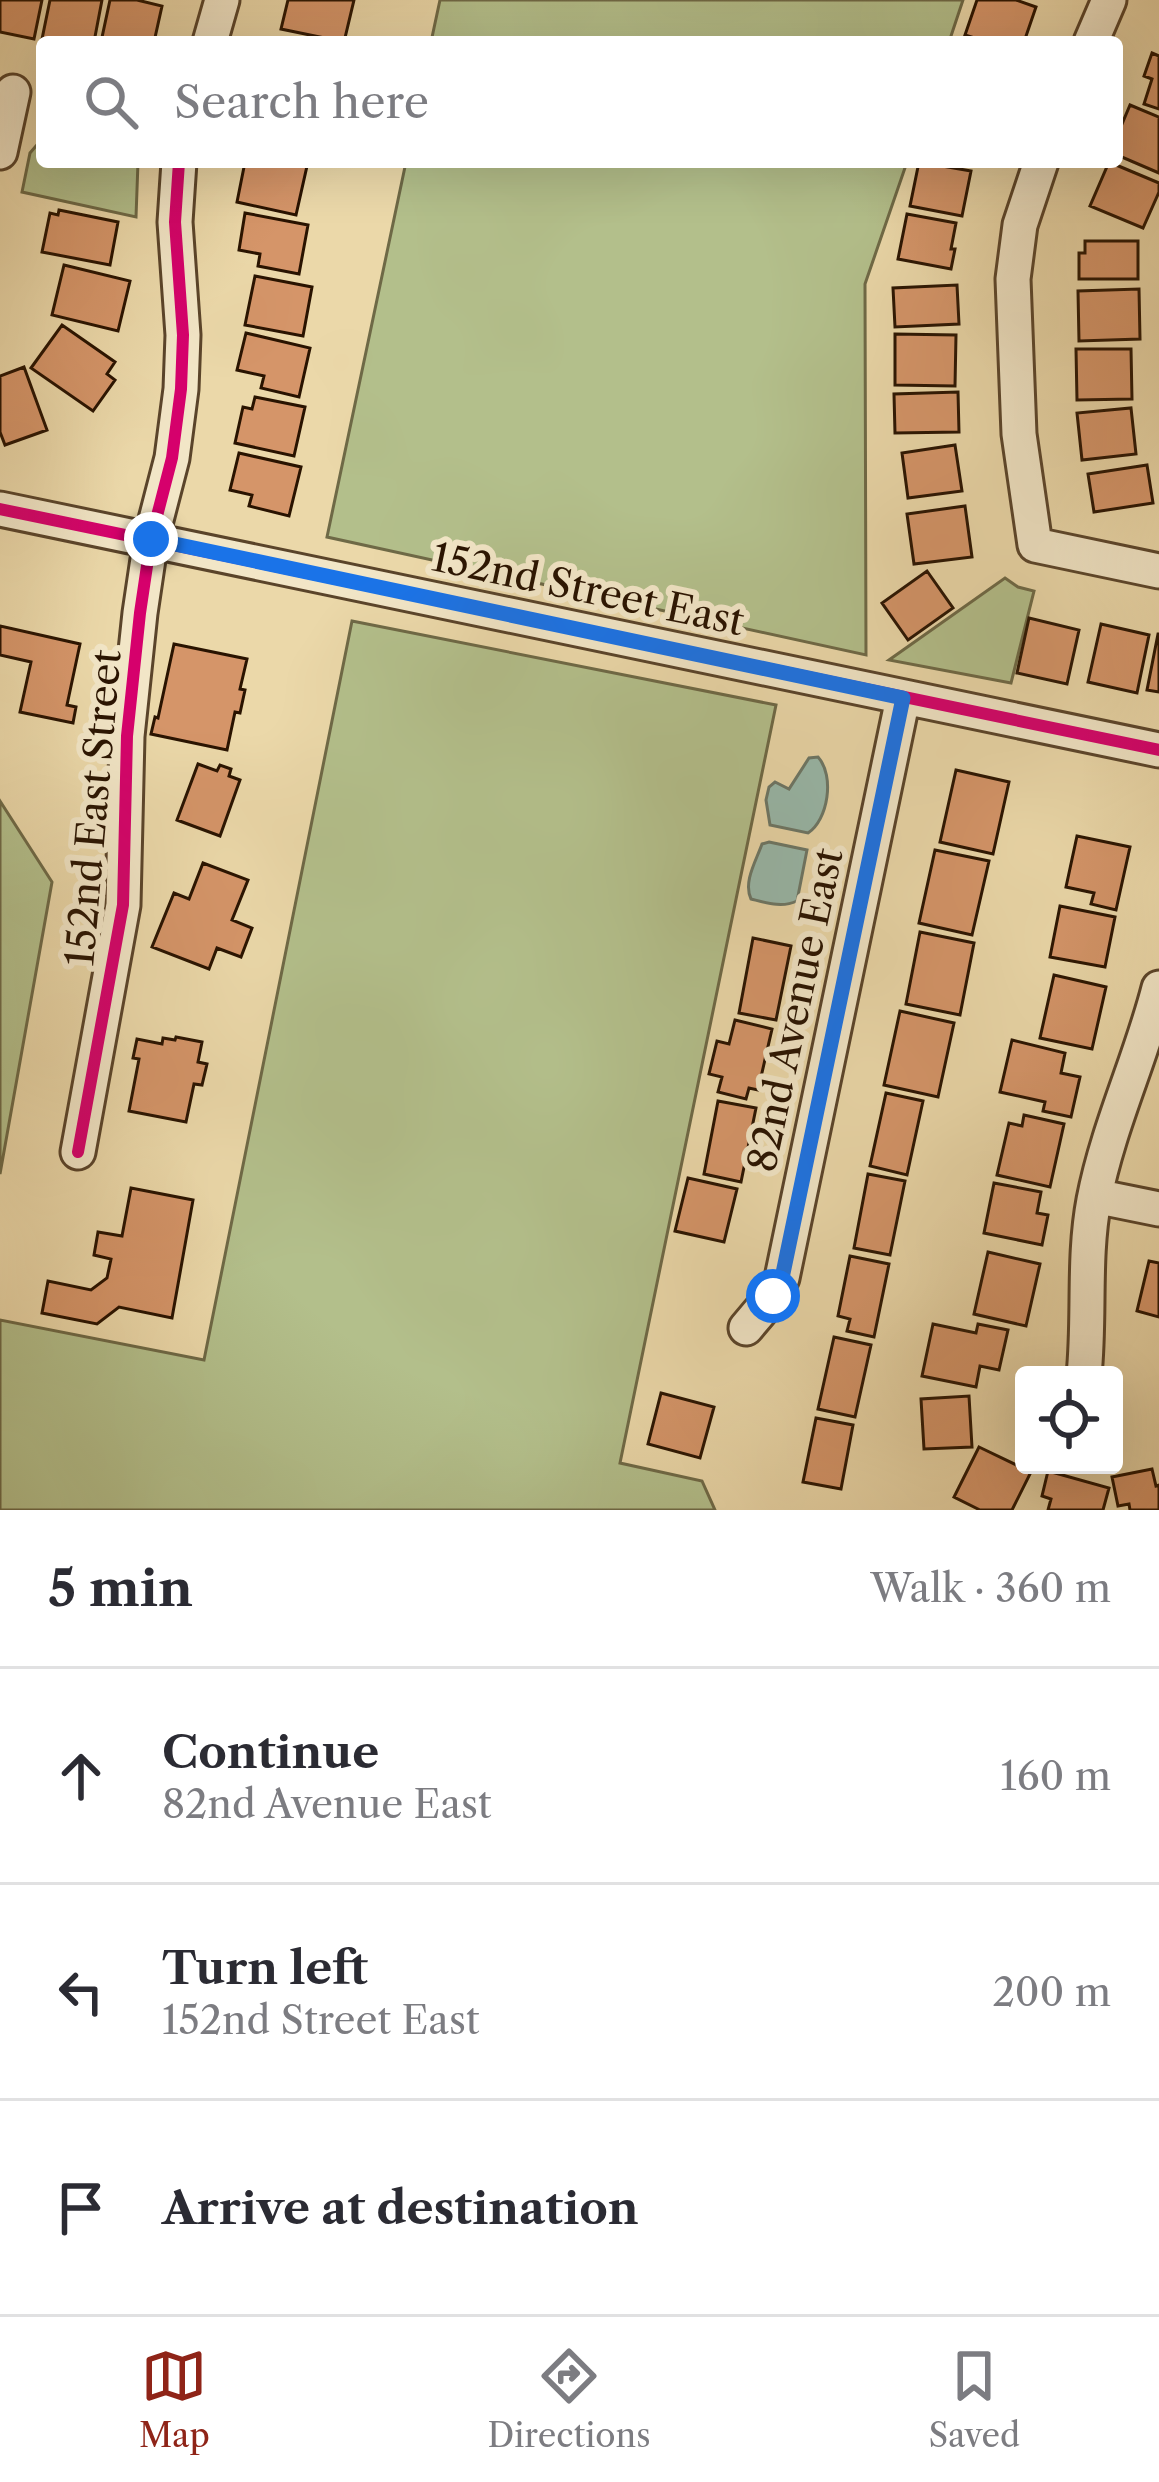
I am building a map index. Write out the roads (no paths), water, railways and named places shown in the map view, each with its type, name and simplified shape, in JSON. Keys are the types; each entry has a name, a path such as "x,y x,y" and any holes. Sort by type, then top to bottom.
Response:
{"street":[{"path":"212,36 222,0"},
{"path":"1094,36 1109,0"},
{"path":"0,152 18,93"},
{"name":"152nd East Street","path":"78,1152 123,905 127,736 140,614 181,389 183,335 175,222 179,168"},
{"path":"1039,168 1020,225 1013,279 1019,434 1035,545 1159,572"},
{"name":"152nd Street East","path":"0,509 1159,750"},
{"name":"82nd Avenue East","path":"746,1328 782,1278 903,698"},
{"path":"1084,1366 1088,1238 1095,1196 1116,1115 1159,988"},
{"path":"1095,1196 1159,1209"}]}
